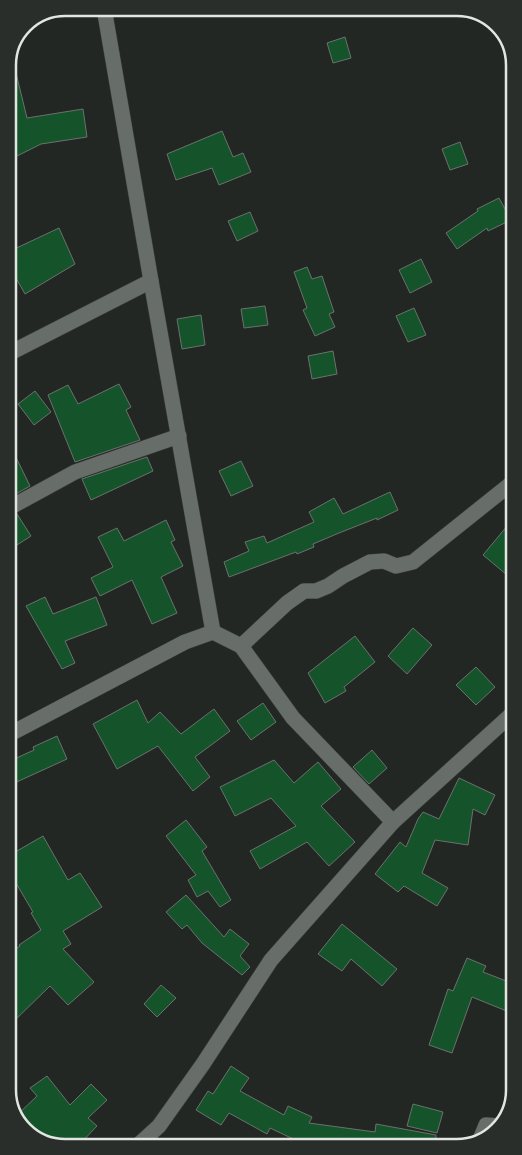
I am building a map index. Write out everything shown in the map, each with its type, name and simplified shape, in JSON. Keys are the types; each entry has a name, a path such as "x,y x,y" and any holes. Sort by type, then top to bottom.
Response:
{"street":[{"path":"105,16 213,632"},
{"path":"16,350 151,281"},
{"path":"16,504 75,472 179,436"},
{"path":"241,646 287,602 304,592 328,586 370,562 384,561 396,566 412,562 506,488"},
{"path":"16,731 186,642 213,632 241,646 293,718 393,822"},
{"path":"145,1139 159,1126 271,960 393,822 506,719"}],"building":[{"path":"345,37 351,58 333,63 327,43"},
{"path":"16,73 27,118 83,109 87,137 41,144 16,156"},
{"path":"222,131 233,157 243,153 251,172 219,185 212,168 176,180 167,154"},
{"path":"460,142 468,164 450,170 442,149"},
{"path":"499,198 506,211 506,222 488,231 487,228 457,249 446,233 478,211 477,209"},
{"path":"250,212 258,231 237,241 228,221"},
{"path":"59,228 75,264 25,294 16,278 16,248"},
{"path":"421,259 432,282 410,293 399,270"},
{"path":"307,267 312,279 322,276 334,312 329,314 335,327 315,336 303,310 307,308 294,272"},
{"path":"265,306 268,325 244,328 241,309"},
{"path":"414,308 426,335 408,342 396,316"},
{"path":"201,315 205,345 182,349 177,319"},
{"path":"333,351 337,374 312,379 308,356"},
{"path":"119,384 131,407 126,410 140,440 75,462 48,395 68,385 78,404"},
{"path":"35,391 51,412 34,425 18,404"},
{"path":"16,457 30,486 16,494"},
{"path":"147,457 153,471 91,500 82,479"},
{"path":"241,461 253,486 231,496 219,471"},
{"path":"390,492 398,510 313,544 314,547 297,554 296,552 229,577 224,562 249,551 245,542 264,536 267,543 314,522 309,512 334,498 343,514"},
{"path":"16,514 31,536 16,546"},
{"path":"166,520 175,540 171,542 183,566 161,577 177,613 152,624 132,580 100,596 91,578 113,567 98,537 117,528 124,541"},
{"path":"506,527 506,574 483,555"},
{"path":"45,597 53,614 96,597 107,625 65,641 75,663 62,669 26,606"},
{"path":"413,628 432,645 407,674 388,656"},
{"path":"355,636 375,662 344,687 346,691 325,703 308,673"},
{"path":"476,667 495,687 476,705 456,685"},
{"path":"137,700 148,723 160,712 181,734 214,709 230,731 195,757 210,777 193,791 158,746 117,769 93,724"},
{"path":"263,703 276,722 251,740 237,721"},
{"path":"57,736 67,759 16,782 16,758 34,750 33,747"},
{"path":"372,750 387,768 369,784 353,767"},
{"path":"274,760 294,783 318,762 341,789 321,806 355,842 329,866 307,842 260,869 250,851 296,826 271,798 235,816 220,787"},
{"path":"459,778 495,795 485,815 473,809 468,845 435,840 422,873 448,888 437,906 404,886 398,892 375,874 400,842 406,847 423,812 439,819"},
{"path":"186,820 207,847 202,851 231,900 220,907 208,891 197,897 188,880 196,875 166,836"},
{"path":"43,836 68,880 80,873 102,907 63,931 71,944 63,949 94,982 68,1005 50,986 16,1019 16,949 41,930 16,883 16,852"},
{"path":"186,895 224,937 230,929 249,944 240,956 250,967 242,975 202,943 187,925 182,929 166,912"},
{"path":"342,924 397,969 382,986 351,959 342,971 318,954"},
{"path":"467,958 486,966 483,972 506,981 506,1011 472,997 452,1053 429,1045 448,989 453,991"},
{"path":"161,985 176,998 157,1017 144,1004"},
{"path":"231,1066 249,1078 240,1091 284,1115 288,1106 312,1117 309,1123 375,1132 376,1124 436,1135 436,1139 293,1139 270,1128 267,1134 229,1113 221,1125 196,1110 208,1091 213,1094"},
{"path":"47,1076 70,1105 91,1084 107,1100 88,1118 97,1126 85,1139 62,1139 49,1136 35,1129 26,1120 21,1111 37,1096 30,1088"},
{"path":"413,1104 443,1112 437,1133 407,1126"}]}
